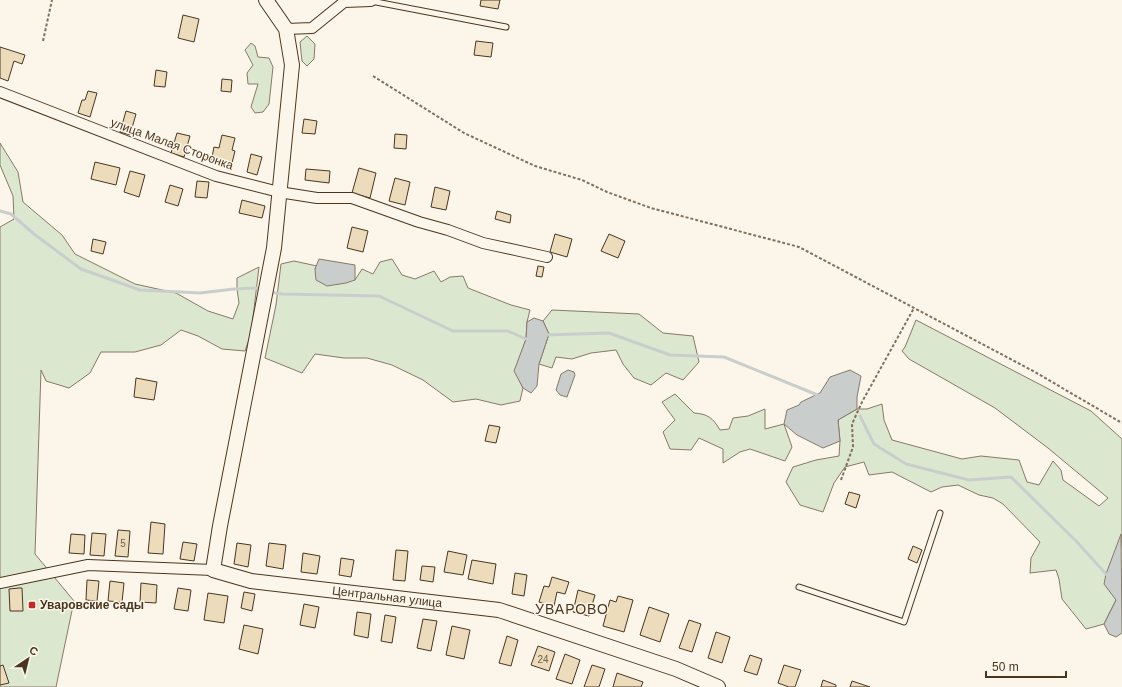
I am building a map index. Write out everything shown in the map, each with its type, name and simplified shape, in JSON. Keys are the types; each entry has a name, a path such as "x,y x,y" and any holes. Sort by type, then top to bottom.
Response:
{"street":[{"path":"213,570 220,526 274,248 292,65 286,29 266,0"},
{"path":"286,29 312,28 344,2 371,1"},
{"name":"улица Малая Сторонка","path":"0,92 216,176 279,192 317,198 352,198 483,243 547,257"},
{"name":"Центральная улица","path":"0,583 88,565 213,570 251,581 499,610 676,669 718,687"}],"lane":[{"path":"371,1 506,27"},
{"path":"799,587 904,622 940,513"}],"path":[{"path":"43,41 52,0"},
{"path":"373,76 464,133 536,166 582,180 608,192 651,208 799,247 1036,372 1122,422"},
{"path":"841,480 853,447 852,424 862,402 914,308"}],"green space":[{"path":"307,36 315,44 314,59 307,66 302,61 300,42"},
{"path":"251,43 255,46 258,57 269,58 273,67 269,104 263,112 255,113 251,107 258,84 248,84 247,73 253,65 245,50"},
{"path":"0,143 18,172 23,202 62,235 75,254 135,284 176,293 208,311 233,319 239,303 237,278 259,267 251,334 245,351 222,349 198,336 181,330 161,345 135,352 101,352 90,373 69,388 46,381 41,370 35,554 74,601 56,687 0,687 0,227 14,219 13,196 0,165"},
{"path":"392,259 402,275 415,279 434,271 441,282 450,277 463,276 468,288 511,305 530,310 527,322 526,339 515,371 523,388 520,401 501,405 476,399 453,402 423,380 392,365 367,358 344,358 315,354 302,373 265,358 276,305 281,264 294,261 317,266 315,269 355,280 362,269 373,274 380,262"},
{"path":"552,310 639,314 663,333 693,336 699,362 683,380 666,373 651,385 634,378 623,364 616,350 591,353 572,359 556,357 552,368 539,364 549,334 543,321"},
{"path":"916,320 1091,411 1122,439 1122,535 1116,600 1104,624 1086,629 1062,599 1056,570 1030,573 1031,558 1040,542 1003,504 993,498 979,495 958,485 942,487 931,492 892,472 869,475 864,462 845,467 834,483 823,512 800,505 786,482 793,467 816,460 839,456 840,441 838,420 857,409 867,409 882,404 884,420 892,440 962,459 981,456 1019,460 1027,482 1039,485 1053,461 1061,470 1063,480 1099,506 1108,498 1048,448 995,408 909,359 902,351"},
{"path":"675,394 694,413 703,414 710,417 720,430 729,429 733,418 748,416 765,409 765,429 784,424 792,447 785,461 750,449 740,452 723,463 723,449 699,438 691,450 670,449 663,432 675,420 662,402"}],"shaded area":[{"path":"319,259 355,265 355,280 327,286 316,280 315,269"},
{"path":"534,318 543,321 549,334 539,364 537,386 531,393 523,388 514,371 526,339 527,322"},
{"path":"568,370 574,372 575,375 567,397 560,395 556,390 561,374"},
{"path":"850,370 861,376 857,397 857,409 838,420 840,441 823,448 797,435 784,424 787,410 820,393 830,377"},
{"path":"1121,534 1122,633 1116,637 1109,634 1104,624 1116,600 1104,584 1106,574"}],"building":[{"path":"481,0 500,0 498,9 480,6"},
{"path":"183,15 199,19 194,42 178,38"},
{"path":"476,41 493,43 491,57 474,55"},
{"path":"0,47 25,55 22,64 14,61 8,81 0,78"},
{"path":"156,70 167,72 165,87 154,86"},
{"path":"222,79 232,80 231,92 221,91"},
{"path":"88,91 97,93 90,117 78,113 82,100 85,100"},
{"path":"126,111 136,114 130,135 120,132"},
{"path":"304,119 317,121 315,134 302,133"},
{"path":"177,133 190,136 184,157 171,153"},
{"path":"395,134 407,135 406,149 394,148"},
{"path":"222,135 235,138 232,150 235,151 231,167 211,162 214,147 219,148"},
{"path":"251,154 262,157 257,175 247,172"},
{"path":"95,162 120,168 116,185 91,179"},
{"path":"359,168 376,173 370,198 352,193"},
{"path":"306,169 330,171 329,183 305,180"},
{"path":"130,171 145,175 139,197 124,192"},
{"path":"395,178 410,182 405,205 389,201"},
{"path":"197,181 209,182 207,198 195,197"},
{"path":"170,185 183,189 178,206 165,202"},
{"path":"435,187 450,191 446,210 431,207"},
{"path":"242,200 265,206 262,218 239,213"},
{"path":"497,211 511,215 510,223 495,219"},
{"path":"352,227 368,231 363,252 347,248"},
{"path":"555,234 572,239 567,257 550,252"},
{"path":"609,234 625,241 618,258 601,251"},
{"path":"93,239 106,242 103,254 91,251"},
{"path":"538,266 544,267 542,277 536,276"},
{"path":"136,378 157,382 154,400 134,397"},
{"path":"489,425 500,427 496,443 485,441"},
{"path":"849,492 860,495 856,508 845,504"},
{"path":"151,522 165,524 163,554 148,553"},
{"path":"118,530 130,531 128,557 115,556"},
{"path":"92,533 106,534 104,556 90,555"},
{"path":"71,534 85,535 84,554 69,553"},
{"path":"183,542 197,544 194,561 180,559"},
{"path":"237,543 251,545 248,567 234,564"},
{"path":"269,543 286,545 283,569 266,566"},
{"path":"913,546 922,550 917,563 908,559"},
{"path":"396,550 408,551 405,581 393,580"},
{"path":"448,551 467,555 463,575 444,572"},
{"path":"303,553 320,556 317,574 301,572"},
{"path":"341,558 354,560 351,577 339,575"},
{"path":"472,560 496,564 493,584 468,579"},
{"path":"422,566 435,567 433,582 420,580"},
{"path":"515,573 527,575 524,596 512,594"},
{"path":"552,577 569,582 565,594 557,592 554,606 539,602 544,586 549,587"},
{"path":"87,580 99,581 97,601 86,600"},
{"path":"110,581 124,583 122,602 108,601"},
{"path":"141,583 157,585 156,603 140,602"},
{"path":"22,588 23,611 10,611 9,589"},
{"path":"178,588 191,590 188,611 174,609"},
{"path":"578,590 595,595 589,616 573,612"},
{"path":"244,592 255,594 252,611 241,608"},
{"path":"208,593 228,596 224,623 204,620"},
{"path":"618,596 633,600 624,632 603,626 610,600 616,602"},
{"path":"304,604 319,607 315,628 300,625"},
{"path":"649,607 669,614 660,642 640,635"},
{"path":"357,612 371,614 368,638 354,635"},
{"path":"385,615 396,617 392,643 381,641"},
{"path":"423,619 437,621 431,651 417,648"},
{"path":"689,620 701,624 692,652 679,648"},
{"path":"244,625 263,629 258,654 239,649"},
{"path":"452,626 470,630 464,659 446,655"},
{"path":"716,632 730,637 722,663 708,658"},
{"path":"507,636 518,640 511,666 499,663"},
{"path":"538,646 555,652 549,671 531,665"},
{"path":"565,654 580,660 572,684 556,679"},
{"path":"750,655 762,659 757,675 744,671"},
{"path":"3,665 9,683 0,685 0,666"},
{"path":"592,665 605,669 599,687 584,687"},
{"path":"784,665 801,670 795,687 789,687 778,683"},
{"path":"617,673 643,682 641,687 613,687"},
{"path":"823,680 836,685 836,687 821,687"},
{"path":"852,681 870,687 850,687"}],"waterway":[{"path":"0,211 11,214 34,234 81,269 140,290 200,293 234,289 256,288 262,290"},
{"path":"270,292 282,294 379,296 453,331 508,331 526,339 530,339"},
{"path":"545,335 609,333 670,355 724,357 820,396"},
{"path":"860,416 874,444 906,464 969,480 1011,477 1077,542 1106,574 1109,575"}],"place":[{"name":"Уваровские сады","path":"32,605"}],"district":[{"name":"УВАРОВО","path":"572,609"}]}
